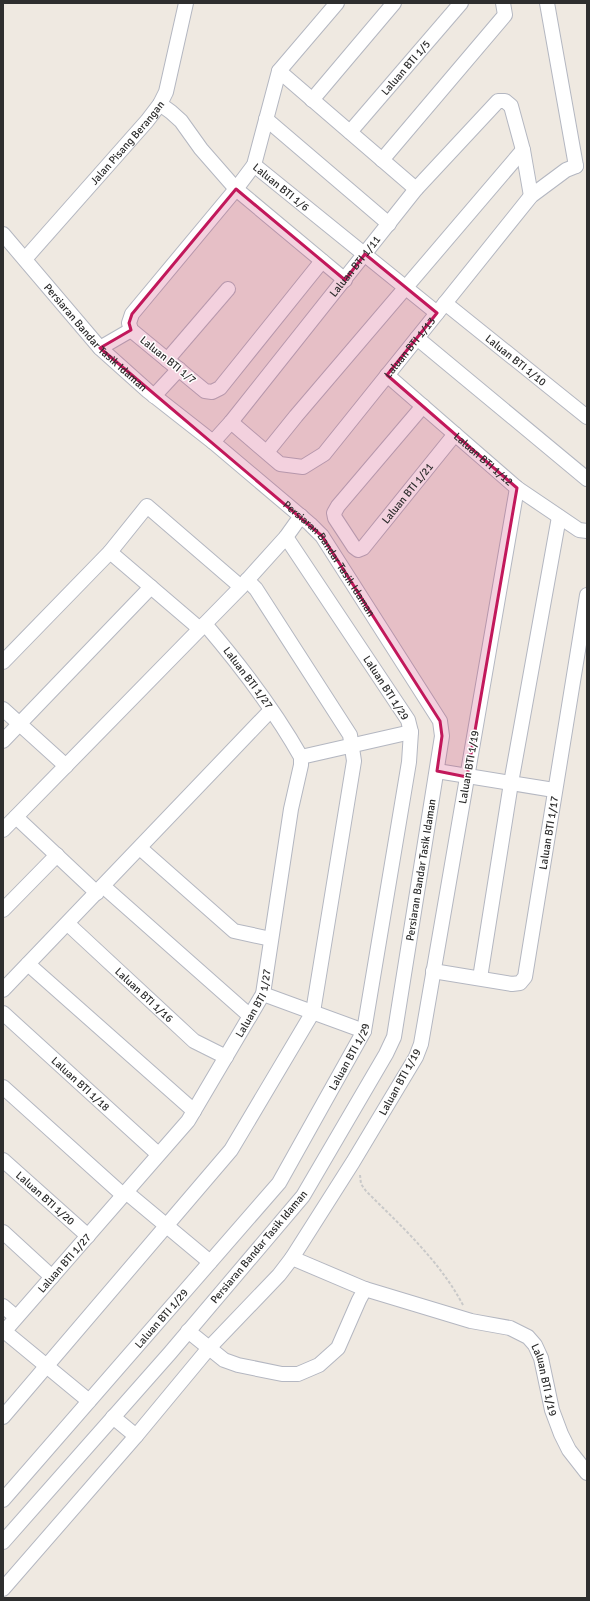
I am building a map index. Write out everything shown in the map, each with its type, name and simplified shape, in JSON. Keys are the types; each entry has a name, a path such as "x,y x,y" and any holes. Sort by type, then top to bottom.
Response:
{"street":[{"name":"Jalan Pisang Berangan","path":"24,259 147,121 160,104 166,92 186,3"},
{"path":"337,3 279,71 416,189"},
{"path":"312,100 394,3"},
{"name":"Laluan BTI 1/5","path":"350,132 461,3"},
{"path":"382,160 505,16 503,3"},
{"path":"547,3 581,168"},
{"name":"Laluan BTI 1/6","path":"279,71 254,165 406,288"},
{"name":"Laluan BTI 1/11","path":"213,442 231,422 345,280 416,189 498,101 505,101 511,106 523,150"},
{"path":"160,104 181,121 201,149 236,189 345,280"},
{"path":"266,119 389,224"},
{"path":"523,150 531,196"},
{"path":"267,452 523,150"},
{"name":"Laluan BTI 1/7","path":"254,165 236,189 132,314 129,323 131,330 205,391 212,392 220,388 322,261"},
{"name":"Laluan BTI 1/13","path":"231,422 280,464 303,467 324,454 531,196 566,170 581,168"},
{"name":"Persiaran Bandar Tasik Idaman","path":"3,234 100,348 154,396 213,442 301,516 322,536 440,721 442,736 394,1037 386,1054 303,1196 188,1331 3,1542"},
{"path":"167,360 228,288"},
{"name":"Laluan BTI 1/10","path":"406,288 441,308 587,417"},
{"path":"100,348 131,330"},
{"path":"417,338 587,479"},
{"path":"154,396 179,369"},
{"name":"Laluan BTI 1/12","path":"387,375 518,488 579,530 587,531"},
{"name":"Laluan BTI 1/21","path":"423,406 338,506 334,514 335,518 358,550 363,548 455,434"},
{"name":"Laluan BTI 1/19","path":"518,488 421,1044 416,1057 353,1162 292,1258 365,1289 464,1318 510,1328 528,1337 533,1341 541,1358 552,1410 561,1434 569,1450 587,1473"},
{"path":"3,662 110,552 147,506 244,583 256,589 350,734 353,745 354,761 313,1012 231,1150 3,1417"},
{"path":"3,830 244,583 286,537 301,516"},
{"path":"480,978 511,783 559,517"},
{"name":"Laluan BTI 1/29","path":"3,1500 279,1183 364,1031 409,762 411,732 408,720 286,537"},
{"name":"Laluan BTI 1/27","path":"4,1332 188,1120 263,994 291,809 300,765 301,757 271,710 234,658 203,626 151,587 110,552"},
{"path":"3,741 151,587"},
{"name":"Laluan BTI 1/17","path":"433,971 512,984 520,983 525,977 554,790 587,595"},
{"path":"3,709 66,766"},
{"path":"3,990 68,924 271,710"},
{"path":"301,757 411,732"},
{"path":"437,771 554,790"},
{"path":"16,817 57,855 100,889 250,1016"},
{"path":"140,848 234,931 272,939"},
{"path":"3,910 57,855"},
{"name":"Laluan BTI 1/16","path":"68,924 194,1041 226,1057"},
{"path":"28,964 194,1111"},
{"path":"263,994 269,998 313,1012 364,1031"},
{"name":"Laluan BTI 1/18","path":"3,1013 158,1154"},
{"path":"3,1088 125,1194 210,1262"},
{"name":"Laluan BTI 1/20","path":"3,1160 88,1236"},
{"path":"3,1232 52,1277"},
{"path":"3,1589 136,1436 209,1348 279,1275 292,1258"},
{"path":"188,1331 224,1360 238,1365 282,1374 298,1374 319,1366 338,1348 365,1289"},
{"path":"3,1306 16,1318"},
{"path":"4,1332 89,1401"},
{"path":"113,1417 136,1436"}],"path":[{"path":"353,1162 358,1167 361,1184 366,1191 423,1248 441,1271 465,1309 464,1318"}],"highlighted area":[{"path":"236,189 345,280 365,254 437,313 387,375 517,488 467,777 437,771 442,736 440,721 322,536 100,348 131,330 129,323 132,314"}]}
